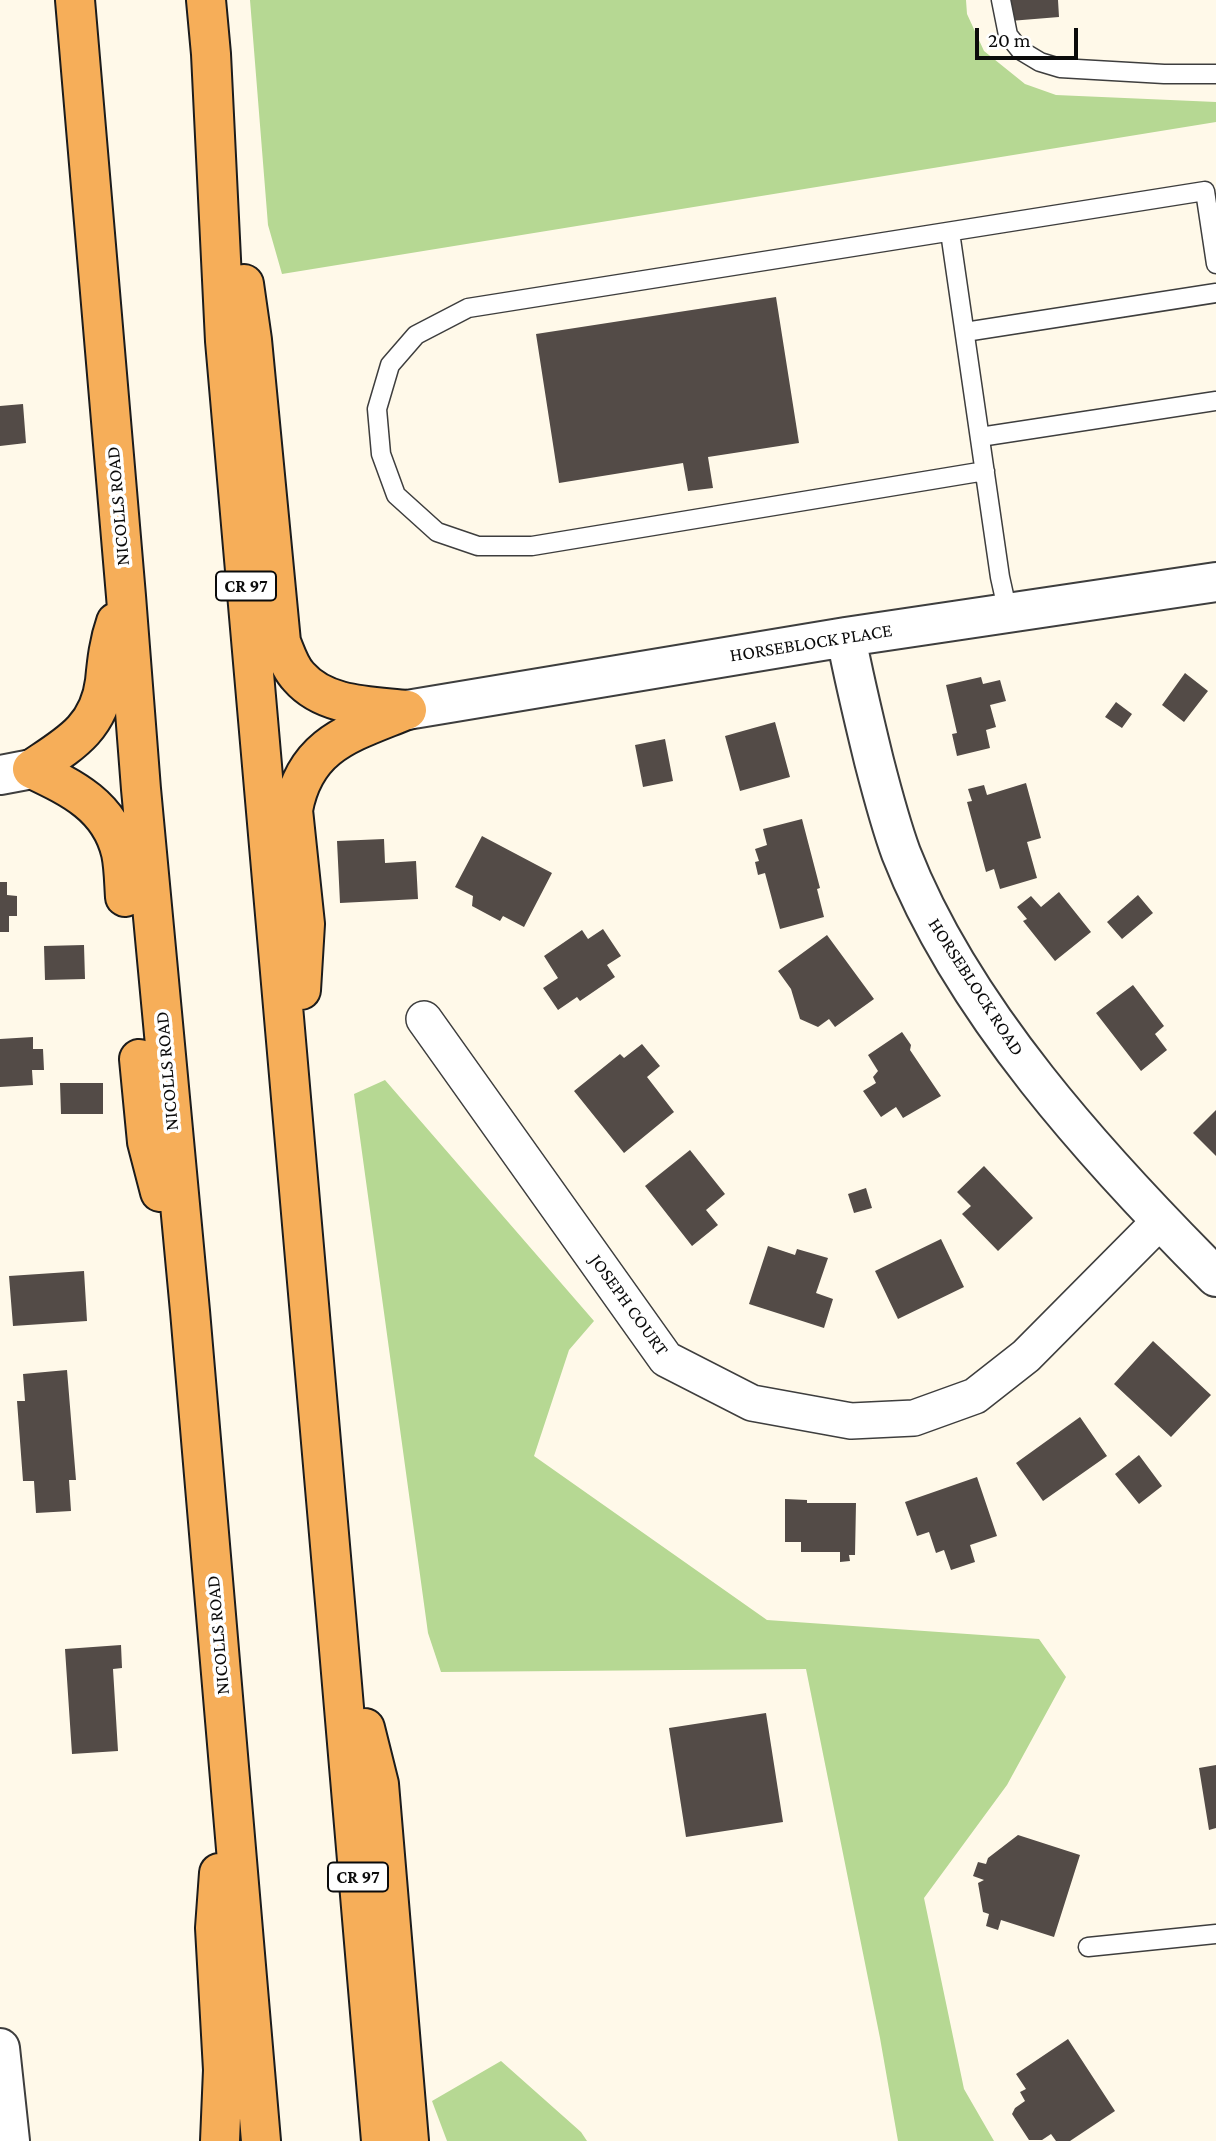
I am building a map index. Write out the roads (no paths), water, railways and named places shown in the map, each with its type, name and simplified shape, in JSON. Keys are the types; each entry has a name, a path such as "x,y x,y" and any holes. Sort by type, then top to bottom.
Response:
{"highway":[{"name":"NICOLLS ROAD","path":"75,0 141,789 190,1311 261,2141"},
{"name":"CR 97","path":"206,0 225,341 380,2141"},
{"path":"211,54 252,340 281,642 298,676 328,697 346,703 407,710"},
{"path":"16,772 73,742 95,713 102,696 109,641 126,596"},
{"path":"293,1117 305,924 293,810 296,795 312,764 327,748 342,737 407,710"},
{"path":"16,772 62,783 83,796 99,810 117,838 122,856 146,1142 190,1311"},
{"path":"336,1614 379,1784 409,2141"},
{"path":"220,2141 223,2070 215,1927 227,1741"}],"street":[{"name":"HORSEBLOCK PLACE","path":"407,710 846,637 1216,582"},
{"name":"HORSEBLOCK ROAD","path":"846,637 884,801 901,853 924,905 951,955 987,1011 1033,1073 1160,1221 1216,1277"},
{"name":"JOSEPH COURT","path":"424,1018 666,1359 752,1403 850,1421 914,1418 975,1396 1026,1356 1160,1221"},
{"path":"0,2048 10,2141"}],"lane":[{"path":"1002,0 1008,35 1020,50 1040,62 1060,68 1216,74"},
{"path":"985,471 533,545 478,546 437,533 396,495 381,454 377,409 390,365 415,335 468,308 1205,191 1216,264"},
{"path":"950,232 1000,577 1008,613"},
{"path":"965,332 1216,293"},
{"path":"980,437 1216,401"},
{"path":"1088,1947 1216,1934"}]}
